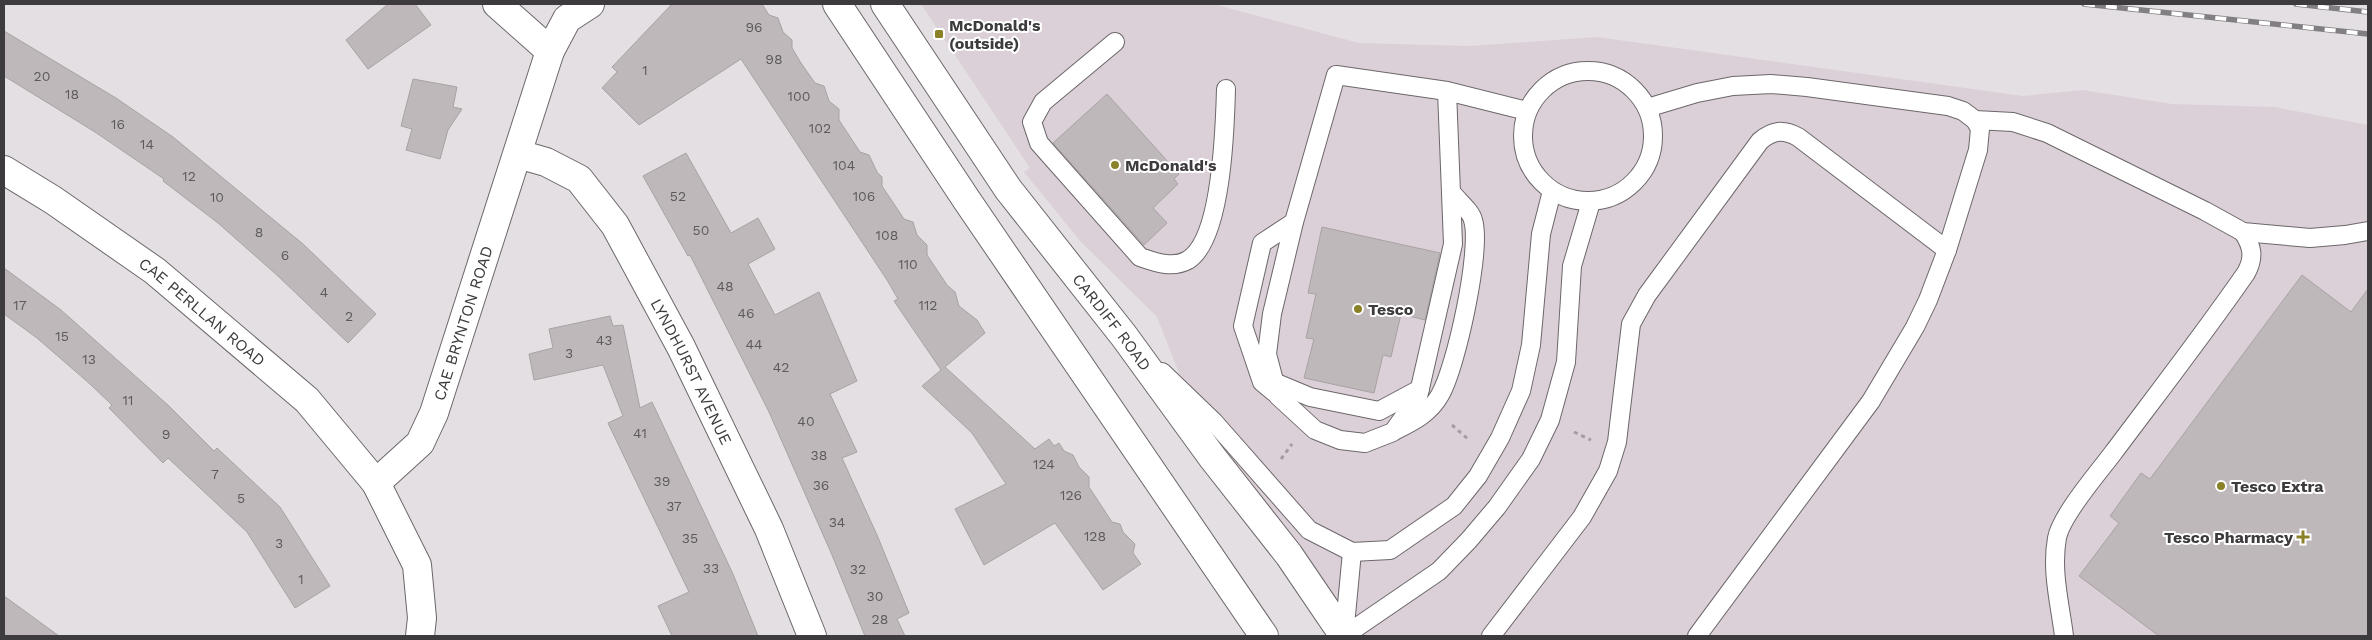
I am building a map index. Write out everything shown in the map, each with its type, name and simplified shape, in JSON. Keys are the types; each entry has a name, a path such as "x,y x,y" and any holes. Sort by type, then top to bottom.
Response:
{"street":[{"path":"497,4 550,51"},
{"name":"CAE BRYNTON ROAD","path":"376,482 420,443 434,413 550,51 567,19 590,4"},
{"path":"837,4 966,199 1264,636"},
{"name":"CARDIFF ROAD","path":"884,4 1008,188 1124,336 1212,457 1289,555 1344,636"},
{"name":"LYNDHURST AVENUE","path":"518,154 546,162 579,179 615,225 681,346 769,529 812,636"},
{"name":"CAE PERLLAN ROAD","path":"4,170 53,200 155,271 308,400 376,482"},
{"path":"376,482 417,565 422,618 420,636"}],"lane":[{"path":"1115,42 1043,102 1032,122 1039,143 1140,257 1164,265 1187,260 1202,244 1214,218 1221,165 1226,89"},
{"path":"1587,71 1605,73 1622,81 1637,93 1647,108 1652,126 1653,144 1648,162 1639,178 1626,190 1610,198 1592,202 1570,200 1552,191 1536,176 1525,156 1523,133 1528,111 1537,95 1551,82 1568,74 1587,71"},
{"path":"1452,193 1473,219 1476,248 1472,279 1453,360 1440,395 1423,416 1393,432 1365,443 1340,440 1315,430 1276,389 1267,354 1272,314 1294,222 1336,75 1447,91 1528,111"},
{"path":"1647,108 1697,93 1733,86 1771,84 1948,106 1963,111 1975,120 1980,129 1978,150 1947,250 1918,320 1898,358 1871,401 1697,636"},
{"path":"1393,432 1418,397 1453,244 1447,91"},
{"path":"1975,120 2013,122 2047,133 2206,210 2242,232 2250,243 2252,253 2251,264 2246,273 2204,333 2101,468 2068,514 2057,536 2055,571 2064,636"},
{"path":"1491,636 1582,516 1608,471 1617,442 1631,324 1635,316 1647,295 1760,141 1768,134 1777,131 1788,132 1798,137 1947,250"},
{"path":"1124,336 1214,422 1309,530 1352,552 1390,550 1454,506 1478,476 1521,392 1531,345 1541,234 1552,191"},
{"path":"1344,636 1439,571 1497,507 1531,459 1550,420 1566,362 1572,266 1592,202"},
{"path":"1294,222 1262,243 1243,326 1262,382 1276,389 1379,411 1420,389"},
{"path":"2242,232 2310,238 2345,236 2368,231"},
{"path":"1344,636 1352,552"}],"path":[{"path":"1430,407 1489,456"},
{"path":"1550,420 1614,452"},
{"path":"1265,481 1307,423"}],"shaded area":[{"path":"921,4 1213,4 1359,43 1471,46 1597,37 2023,96 2083,90 2172,104 2275,107 2368,125 2368,636 1344,636 1212,457 1157,317 1081,242 1024,172 1030,168"}],"building":[{"path":"388,4 415,4 431,25 368,69 346,40"},
{"path":"672,4 762,4 769,15 778,18 783,32 792,40 792,48 801,63 815,83 824,86 829,101 839,109 839,120 860,152 869,155 877,172 882,177 882,186 904,219 913,222 917,235 927,245 927,255 947,285 955,292 959,306 977,320 985,333 945,367 1035,449 1049,439 1054,446 1059,443 1064,451 1073,455 1079,467 1089,477 1089,487 1112,522 1120,524 1123,532 1135,544 1133,553 1141,564 1103,590 1055,523 984,565 955,509 1006,484 972,433 922,386 941,370 894,301 898,299 887,280 741,59 639,125 602,88 617,72 612,67"},
{"path":"4,31 116,98 173,137 303,244 376,314 348,343 278,276 218,223 163,181 164,179 95,132 4,76"},
{"path":"413,79 457,87 453,107 462,109 448,130 440,159 406,150 412,129 401,126"},
{"path":"1107,94 1179,174 1174,179 1178,184 1153,208 1167,223 1144,245 1053,143"},
{"path":"686,153 731,233 758,218 775,249 748,264 775,315 819,292 857,381 830,394 857,452 842,458 877,535 909,613 897,619 905,636 865,636 832,555 769,412 690,255 688,256 643,176"},
{"path":"1322,227 1440,253 1425,320 1401,314 1391,357 1383,355 1374,393 1304,378 1314,339 1306,338 1316,294 1308,293"},
{"path":"4,268 61,310 169,406 214,451 217,448 280,507 330,586 295,608 247,532 168,458 163,463 109,408 112,405 90,384 37,338 4,314"},
{"path":"2302,275 2351,312 2368,289 2368,636 2159,636 2079,576 2119,523 2110,516 2141,473 2150,479"},
{"path":"610,316 613,326 623,325 640,408 652,402 733,574 758,636 672,636 658,606 689,592 608,423 623,416 603,365 534,380 529,354 553,348 549,329"},
{"path":"4,596 59,636 4,636"}],"railway":[{"path":"2084,4 2368,34"},
{"path":"2296,4 2368,12"}],"place":[{"name":"McDonald's (outside)","path":"939,34"},
{"name":"McDonald's","path":"1115,165"},
{"name":"Tesco","path":"1358,309"},
{"name":"Tesco Extra","path":"2221,486"},
{"name":"Tesco Pharmacy","path":"2303,537"}]}
